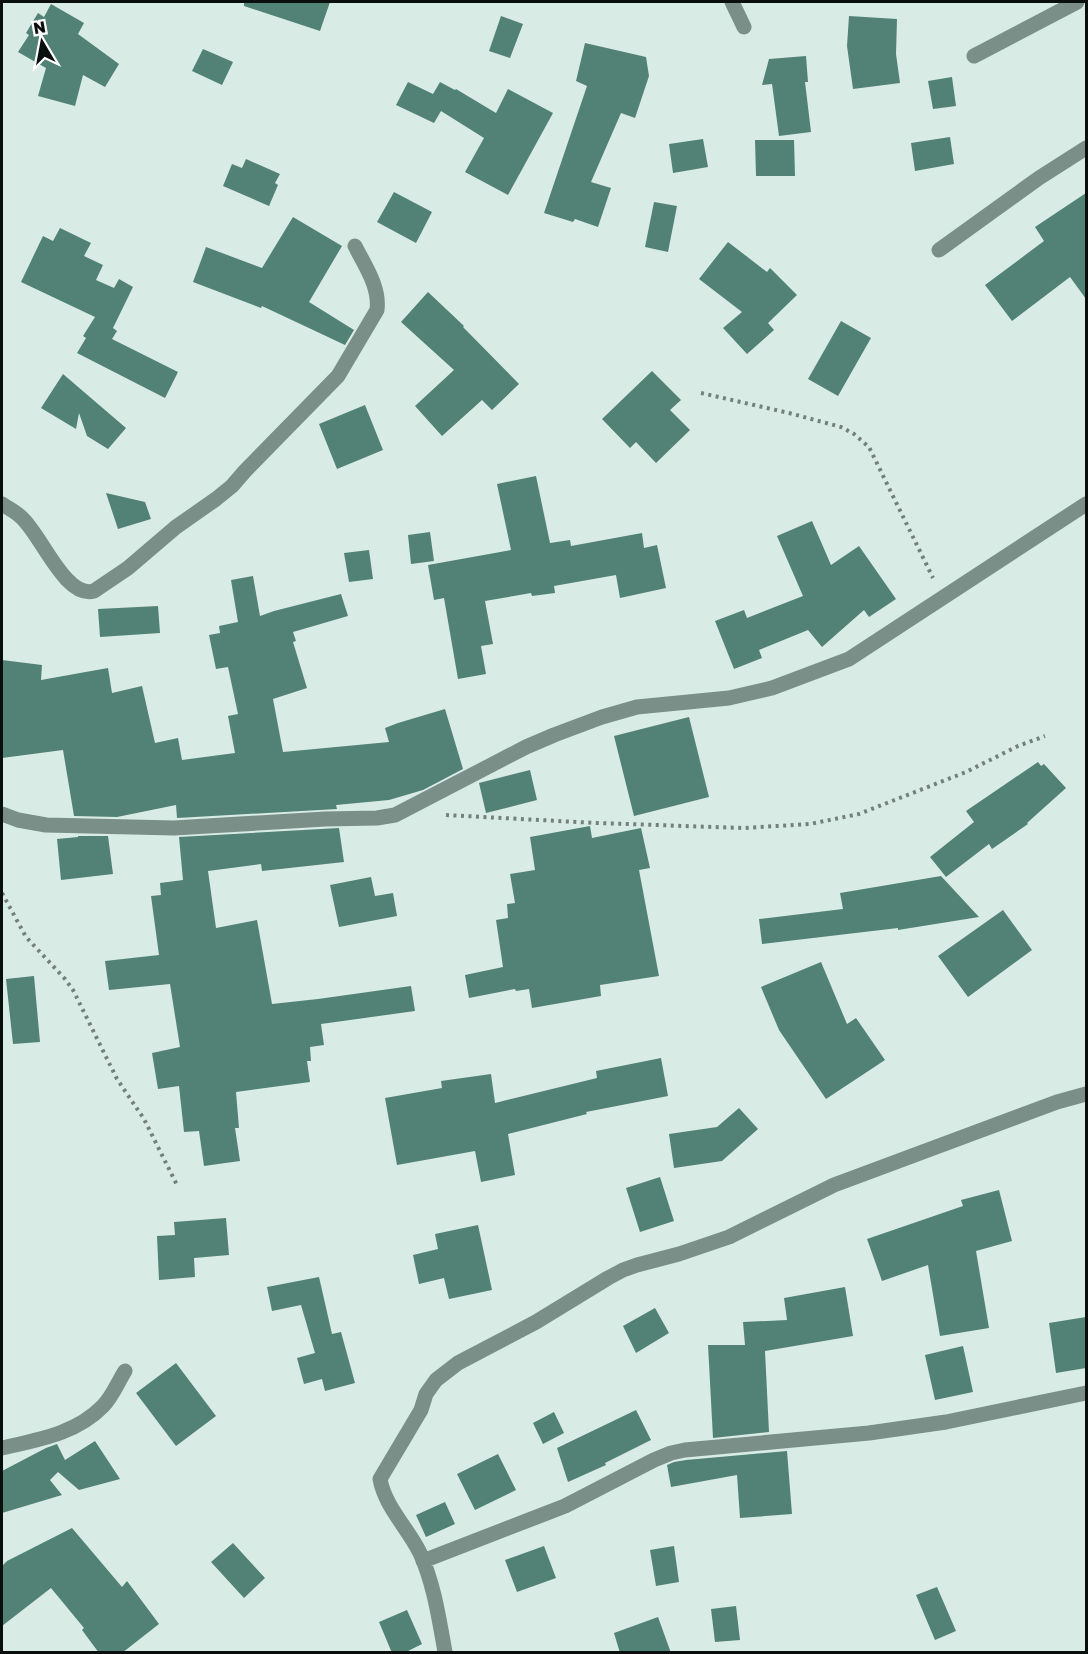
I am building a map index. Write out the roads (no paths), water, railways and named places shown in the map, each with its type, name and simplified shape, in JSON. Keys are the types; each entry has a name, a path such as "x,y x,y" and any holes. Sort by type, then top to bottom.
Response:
{"street":[{"path":"732,2 744,27"},
{"path":"974,56 1077,2"},
{"path":"939,250 1039,178 1086,148"},
{"path":"2,504 22,518 69,582 82,592 94,591 128,568 176,527 232,486 338,376 377,310 377,292 355,246"},
{"path":"2,814 18,820 46,825 174,828 377,818 401,813 526,747 602,717 637,707 729,698 772,688 849,659 1086,504"},
{"path":"446,1653 432,1588 423,1562 411,1536 384,1495 380,1479 421,1410 426,1394 436,1380 458,1363 536,1322 623,1270 729,1237 834,1185 1057,1102 1086,1094"},
{"path":"2,1448 54,1436 80,1425 103,1406 125,1371"},
{"path":"423,1562 565,1506 647,1463 672,1453 934,1424 1086,1393"}]}
